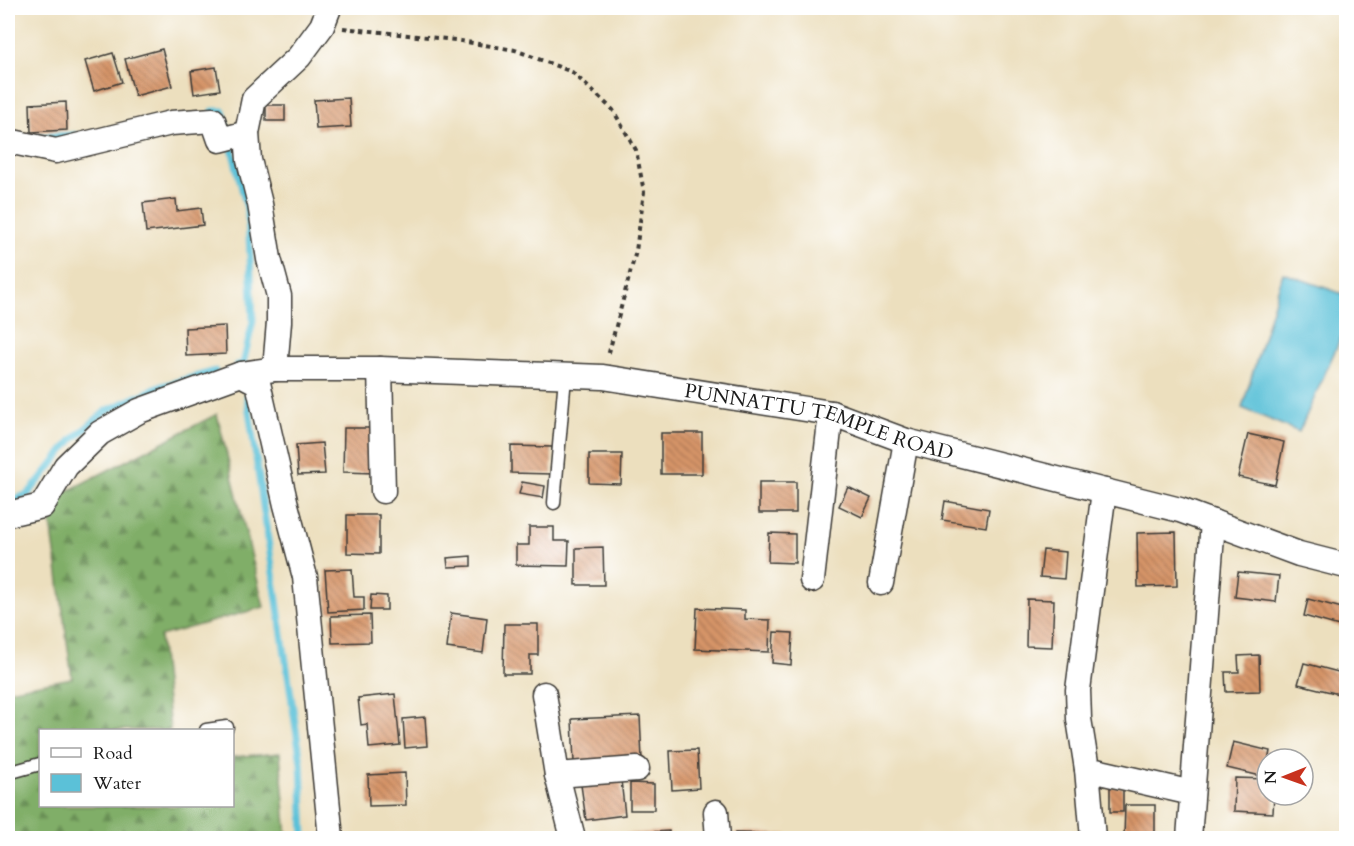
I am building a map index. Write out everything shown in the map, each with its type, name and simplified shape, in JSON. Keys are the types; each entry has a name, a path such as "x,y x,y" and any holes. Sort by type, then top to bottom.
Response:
{"street":[{"path":"275,369 279,296 269,259 261,204 249,160 245,133 254,99 299,57 325,16"},
{"path":"8,141 56,152 171,123 213,120 220,140 245,133"},
{"name":"PUNNATTU TEMPLE ROAD","path":"8,514 42,506 66,466 100,433 139,411 242,374 275,369 380,369 603,377 831,413 906,441 1180,510 1299,554 1347,566"},
{"path":"380,369 383,491"},
{"path":"242,374 258,383 305,577 331,838"},
{"path":"812,580 831,413"},
{"path":"880,583 906,441"},
{"path":"1093,838 1087,770 1079,719 1078,690 1104,491"},
{"path":"1189,838 1213,522"},
{"path":"544,694 557,775 573,838"},
{"path":"557,775 637,769"},
{"path":"1087,770 1192,794"},
{"path":"716,812 718,838"}],"lane":[{"path":"554,503 565,377"},
{"path":"213,729 227,727"},
{"path":"8,773 39,764"}],"path":[{"path":"325,16 515,50 572,72 613,110 636,150 644,192 636,251 603,377"}],"green space":[{"path":"217,414 264,607 160,636 170,729 39,729 39,807 234,807 234,757 280,753 287,838 8,838 8,690 72,678 48,501"}],"water":[{"path":"1283,273 1346,295 1346,326 1299,432 1242,408"}],"building":[{"path":"162,49 172,86 135,96 125,59"},
{"path":"113,53 122,82 94,91 85,61"},
{"path":"216,67 220,90 194,94 191,71"},
{"path":"349,98 351,127 316,129 314,100"},
{"path":"66,102 67,130 31,132 30,104"},
{"path":"266,105 285,105 285,121 266,121"},
{"path":"176,199 177,211 201,208 203,225 146,232 143,203"},
{"path":"225,326 226,354 186,356 185,328"},
{"path":"344,428 376,428 375,473 343,472"},
{"path":"661,433 702,433 702,474 661,474"},
{"path":"1248,434 1284,442 1275,485 1238,477"},
{"path":"322,443 325,474 298,475 296,445"},
{"path":"511,446 552,447 552,474 511,473"},
{"path":"589,454 622,454 621,484 589,483"},
{"path":"522,482 545,486 543,498 519,494"},
{"path":"759,482 796,482 796,513 759,513"},
{"path":"848,487 871,498 862,517 839,506"},
{"path":"945,501 989,509 986,527 942,520"},
{"path":"347,515 379,515 379,554 347,553"},
{"path":"529,527 554,527 554,541 569,541 568,566 516,565 516,545 529,545"},
{"path":"1176,532 1177,586 1138,587 1137,533"},
{"path":"769,533 795,534 795,563 768,562"},
{"path":"603,547 604,585 576,585 576,548"},
{"path":"1043,550 1066,552 1064,579 1040,577"},
{"path":"471,556 471,566 448,567 447,558"},
{"path":"352,569 354,597 364,597 364,610 328,612 325,570"},
{"path":"1238,572 1279,576 1276,602 1235,597"},
{"path":"371,595 387,596 387,610 370,610"},
{"path":"1027,599 1054,600 1052,647 1026,646"},
{"path":"1308,599 1346,609 1346,628 1304,616"},
{"path":"697,608 745,610 745,619 770,620 769,652 695,649"},
{"path":"451,613 487,618 483,653 447,648"},
{"path":"370,615 371,642 332,643 331,616"},
{"path":"504,624 538,624 538,655 530,655 530,674 503,674"},
{"path":"774,632 793,633 791,665 772,663"},
{"path":"1259,655 1260,691 1226,692 1225,672 1239,672 1238,656"},
{"path":"1304,663 1346,674 1343,695 1298,684"},
{"path":"395,694 400,745 369,748 367,724 361,725 358,698"},
{"path":"640,716 642,760 574,763 572,719"},
{"path":"425,717 427,746 405,748 403,719"},
{"path":"1233,742 1255,747 1255,775 1227,768"},
{"path":"697,750 699,788 672,790 670,751"},
{"path":"405,773 406,805 369,806 368,775"},
{"path":"1235,778 1255,779 1255,807 1273,807 1273,813 1234,811"},
{"path":"621,780 625,815 586,820 581,785"},
{"path":"630,783 654,784 654,810 630,810"},
{"path":"1110,787 1123,787 1123,812 1110,812"},
{"path":"1125,805 1155,805 1155,838 1124,838"},
{"path":"669,831 669,838 596,838 596,836"},
{"path":"735,833 788,834 787,838 735,838"}],"waterway":[{"path":"213,111 223,111 226,125"},
{"path":"39,137 75,135"},
{"path":"230,141 248,213 253,321 243,364 237,365"},
{"path":"8,502 28,494 72,440 106,411 161,386 215,371"},
{"path":"247,397 301,763 304,838"}]}
